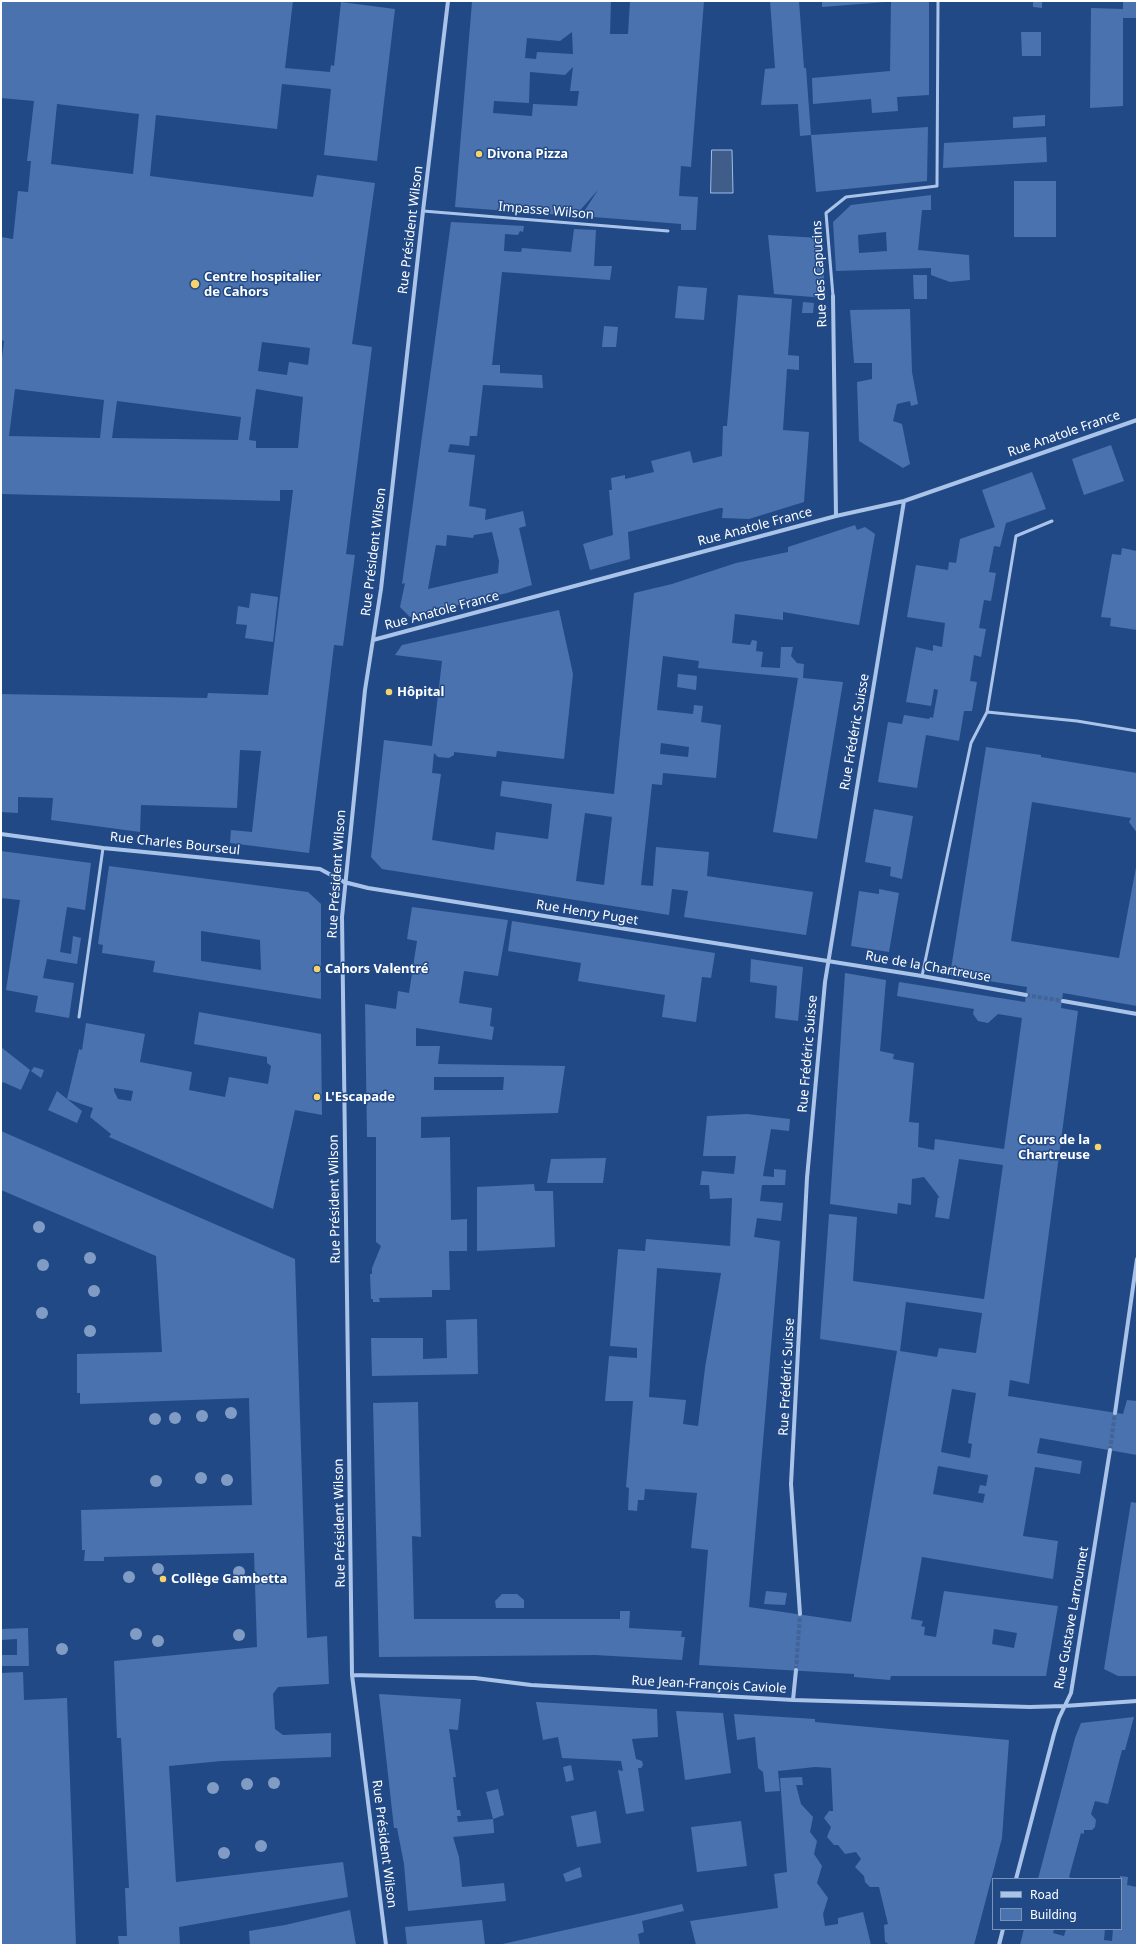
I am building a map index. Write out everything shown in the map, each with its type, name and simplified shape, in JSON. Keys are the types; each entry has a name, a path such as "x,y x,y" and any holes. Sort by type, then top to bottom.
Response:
{"street":[{"name":"Rue Président Wilson","path":"386,1945 352,1675 342,917 344,882 366,690 381,589 448,1"},
{"name":"Rue des Capucins","path":"833,296 836,516"},
{"name":"Rue Anatole France","path":"373,640 836,516 904,500 1137,420"},
{"name":"Rue Frédéric Suisse","path":"800,1614 791,1484 808,1178 827,961 904,500"},
{"name":"Rue Charles Bourseul","path":"1,834 103,848 320,869 344,882"},
{"name":"Rue Henry Puget","path":"344,882 368,888 827,961"},
{"name":"Rue de la Chartreuse","path":"827,961 922,976 1026,995"},
{"path":"1062,1001 1137,1014"},
{"path":"1115,1413 1137,1259"},
{"name":"Rue Gustave Larroumet","path":"1016,1878 1054,1734 1064,1706 1071,1693 1110,1450"},
{"path":"793,1700 796,1670"},
{"name":"Rue Jean-François Caviole","path":"352,1675 475,1678 531,1685 793,1700 1030,1707 1137,1701"},
{"path":"999,1945 1003,1930"}],"lane":[{"name":"Rue des Capucins","path":"833,296 826,213 846,197 937,186 938,1"},
{"name":"Impasse Wilson","path":"423,211 668,231"},
{"path":"922,976 971,743 987,712 1016,536 1052,521"},
{"path":"987,712 1077,721 1137,731"},
{"path":"79,1017 103,848"}],"water":[{"path":"712,150 732,150 733,193 711,193"}],"building":[{"name":"Centre hospitalier de Cahors","path":"1,1 293,1 285,68 330,72 331,65 334,66 341,2 395,9 377,161 324,155 331,89 282,84 277,129 156,115 150,176 313,197 317,175 375,183 352,344 372,347 346,554 355,555 343,646 334,645 309,853 230,843 231,830 252,832 261,751 240,750 237,808 141,805 140,832 51,820 53,798 18,797 18,813 1,812 1,694 207,698 208,693 268,695 293,490 280,490 280,501 1,494 1,366 4,341 1,340 1,237 13,239 18,191 28,192 31,161 27,161 34,101 1,98","holes":["57,104 139,114 133,174 51,164","262,342 310,348 308,365 289,362 287,375 258,371","15,389 104,400 100,438 9,436","256,389 303,397 298,448 256,448 256,441 249,440","117,401 241,417 238,440 112,438"]},
{"path":"611,1 610,34 628,34 630,1 704,1 691,167 681,166 679,196 698,197 696,230 681,230 681,224 581,216 598,190 575,216 455,207 472,2","holes":["572,32 573,54 537,52 536,59 525,58 527,38 560,41","573,67 570,91 579,91 577,106 533,104 532,116 493,113 494,101 529,103 530,72 565,75"]},
{"path":"770,1 799,1 811,135 800,136 798,104 761,105 765,69 775,68"},
{"path":"822,1 885,1 886,2 822,7"},
{"path":"891,1 929,1 929,95 897,97 898,111 872,113 871,99 813,104 812,78 890,71"},
{"path":"1033,1 1042,1 1042,8 1033,7"},
{"path":"1123,1 1137,1 1137,18 1123,18 1123,106 1090,108 1091,8 1123,9"},
{"path":"1021,32 1041,32 1041,56 1022,56"},
{"path":"1045,115 1045,126 1013,128 1013,117"},
{"path":"928,127 927,181 816,192 811,135"},
{"path":"1046,137 1047,162 943,168 944,143"},
{"path":"1014,181 1056,181 1056,237 1014,237"},
{"path":"931,195 931,210 922,210 918,250 969,255 970,280 950,282 931,275 931,268 836,271 833,222 851,205","holes":["886,232 887,251 859,253 858,235"]},
{"path":"451,222 524,226 523,232 520,231 518,235 505,234 504,251 521,252 522,248 571,252 574,229 596,230 594,266 612,266 610,280 502,272 492,365 500,365 500,373 542,375 543,388 483,385 477,436 470,436 469,446 450,444 448,452 475,455 469,506 486,509 485,520 523,511 526,526 519,528 532,585 507,593 410,617 400,607 405,583 402,584","holes":["492,532 499,561 498,573 428,589 436,545 446,546 447,535 473,538 474,535"]},
{"path":"768,235 820,238 826,298 774,294"},
{"path":"913,275 927,275 927,299 914,299"},
{"path":"678,286 707,288 704,320 675,318"},
{"path":"738,295 792,299 788,355 799,356 799,370 787,369 783,430 809,432 804,502 749,519 722,518 723,508 720,508 628,532 630,559 590,570 583,544 613,535 609,490 612,490 611,478 625,475 625,479 654,472 651,461 690,451 693,463 722,456 723,426 727,426"},
{"path":"803,302 814,303 813,313 802,313"},
{"path":"910,309 912,372 918,404 911,406 910,401 897,404 893,421 902,424 910,464 903,468 859,441 857,382 872,379 872,363 854,363 850,310"},
{"path":"604,326 618,327 616,347 602,347"},
{"path":"1111,445 1124,481 1084,495 1072,459"},
{"path":"1032,472 1046,509 1006,523 1000,547 994,546 989,572 996,573 991,601 984,600 979,628 986,629 981,657 974,655 970,681 977,682 972,711 964,711 959,741 926,735 917,788 878,782 888,722 902,724 904,715 929,719 930,717 933,718 938,690 934,689 931,706 906,702 916,647 933,651 933,645 942,647 945,623 907,617 916,565 948,570 949,562 956,563 960,539 995,527 982,490"},
{"path":"855,525 857,530 865,527 875,534 859,625 783,612 783,620 735,614 732,643 750,645 752,640 757,641 756,651 763,652 761,667 780,668 781,647 793,647 791,656 797,663 804,664 803,678 843,682 817,839 773,832 798,678 698,668 699,661 663,656 657,710 693,714 694,705 703,706 701,722 721,725 716,778 663,773 662,785 652,784 641,885 653,886 656,847 709,852 707,876 813,892 806,935 684,917 688,891 672,889 669,915 382,869 371,857 384,740 432,746 442,661 395,655 402,645 559,610 573,674 564,759 497,751 496,757 454,752 454,755 449,758 438,757 434,753 432,773 441,774 432,840 494,850 496,832 548,839 552,804 500,796 502,781 614,794 634,593 672,584 736,563 788,552 788,547","holes":["661,743 689,747 688,757 660,754","585,813 612,817 604,885 576,881"]},
{"path":"1122,548 1137,551 1137,630 1110,626 1111,618 1101,617 1112,554 1121,555"},
{"path":"251,593 278,597 273,642 245,638 247,625 236,624 238,606 249,608"},
{"path":"678,674 697,676 696,690 677,687"},
{"path":"986,747 1041,755 1041,757 1137,773 1137,833 1129,822 1131,818 1032,802 1011,941 1119,958 1137,862 1137,1006 1063,993 1061,1008 1078,1011 1029,1384 1010,1380 1008,1396 1123,1414 1127,1400 1137,1401 1137,1455 1040,1438 1037,1453 1082,1461 1080,1474 1035,1467 1023,1536 1058,1541 1053,1579 922,1557 911,1619 923,1621 921,1626 925,1627 924,1635 936,1637 944,1591 1058,1606 1046,1676 891,1676 890,1680 854,1677 854,1674 699,1665 708,1550 691,1548 697,1493 645,1489 644,1500 638,1500 637,1511 628,1510 629,1488 626,1487 633,1401 605,1401 609,1356 637,1358 637,1348 610,1346 618,1249 645,1251 646,1239 730,1246 732,1198 710,1199 709,1185 700,1185 702,1171 734,1174 736,1156 703,1156 707,1116 747,1114 790,1119 789,1131 771,1129 763,1176 774,1177 774,1169 786,1170 785,1185 762,1185 760,1201 783,1203 781,1221 757,1218 754,1237 780,1241 749,1607 851,1622 897,1351 820,1339 829,1214 857,1217 853,1281 984,1299 1003,1165 959,1159 949,1219 935,1217 938,1197 940,1198 924,1177 912,1179 911,1205 898,1203 897,1214 830,1204 845,973 886,980 880,1051 894,1054 893,1059 914,1063 909,1122 919,1123 918,1147 934,1150 935,1139 1004,1149 1022,1018 998,1014 988,1023 978,1021 973,1014 974,1009 897,996 899,982 1025,1002 1027,987 950,975","holes":["657,1268 721,1273 705,1368 698,1426 683,1424 686,1400 649,1397","906,1302 982,1313 976,1353 939,1348 937,1357 900,1351","952,1389 976,1393 968,1443 972,1444 970,1458 941,1452","938,1466 988,1475 986,1486 980,1485 978,1493 985,1494 983,1503 933,1494","994,1629 1017,1633 1014,1648 992,1644"]},
{"path":"874,809 913,816 902,879 890,876 891,867 865,862"},
{"path":"1,851 91,863 85,910 67,907 60,952 71,954 73,936 81,938 77,964 47,959 43,978 74,983 69,1018 35,1012 38,996 6,990 20,900 1,898"},
{"path":"109,866 308,892 321,904 321,999 153,972 155,961 102,953 103,945 98,944","holes":["201,931 260,940 261,970 201,961"]},
{"path":"879,889 899,893 889,952 851,946 859,891 879,894"},
{"path":"412,907 508,920 498,976 464,971 459,1003 492,1008 490,1026 494,1027 492,1040 416,1028 416,1046 440,1046 438,1064 565,1066 558,1113 421,1117 421,1138 450,1137 451,1220 467,1219 467,1251 449,1251 450,1290 432,1290 432,1297 379,1298 380,1302 373,1302 373,1299 371,1299 370,1274 372,1274 372,1268 381,1246 376,1242 376,1137 367,1137 365,1004 396,1009 398,991 409,993 417,941 407,939","holes":["434,1077 504,1077 503,1090 434,1090"]},
{"path":"512,921 715,953 711,978 702,977 696,1022 662,1017 665,995 578,981 581,963 508,951"},
{"path":"751,959 803,967 798,1021 775,1018 777,986 750,982"},
{"path":"199,1012 321,1034 322,1115 295,1110 273,1209 109,1137 111,1134 90,1117 93,1108 67,1099 79,1049 82,1050 86,1023 145,1034 140,1062 192,1072 189,1090 225,1097 229,1077 268,1084 271,1066 267,1063 267,1057 194,1044","holes":["114,1088 133,1091 131,1101 118,1099"]},
{"path":"1,1047 30,1070 21,1090 3,1082 1,1084"},
{"path":"34,1067 44,1070 41,1078 31,1071"},
{"path":"57,1091 82,1111 77,1123 48,1110"},
{"path":"1,1131 295,1259 307,1638 327,1636 329,1684 278,1687 273,1694 275,1729 283,1735 331,1733 331,1757 222,1761 169,1766 176,1882 343,1862 348,1897 179,1927 180,1945 119,1945 118,1936 127,1936 125,1888 129,1888 121,1738 117,1738 114,1661 257,1647 254,1553 104,1557 104,1561 84,1561 85,1550 82,1550 81,1510 252,1505 249,1398 80,1404 80,1393 77,1393 77,1354 162,1352 156,1256 1,1190"},
{"path":"606,1158 603,1183 547,1183 551,1159"},
{"path":"534,1184 535,1191 553,1191 555,1247 477,1251 477,1187"},
{"path":"477,1319 478,1374 372,1376 371,1338 423,1338 423,1359 447,1358 446,1320"},
{"path":"418,1402 421,1537 412,1536 414,1619 620,1619 620,1611 630,1611 629,1628 682,1631 681,1637 685,1637 682,1660 595,1655 379,1657 373,1403"},
{"path":"1131,1502 1137,1503 1137,1676 1118,1676 1104,1669"},
{"path":"766,1591 787,1593 785,1605 764,1604"},
{"path":"502,1594 517,1594 524,1600 524,1608 496,1608 495,1601"},
{"path":"28,1628 29,1666 1,1666 1,1655 17,1655 17,1639 1,1640 1,1629"},
{"path":"23,1672 24,1700 67,1698 76,1945 1,1945 1,1673"},
{"path":"379,1694 461,1699 458,1730 449,1729 456,1777 453,1777 457,1810 460,1810 461,1816 457,1816 458,1822 493,1819 494,1829 494,1833 453,1837 459,1857 462,1887 504,1883 506,1901 408,1911 404,1864 397,1828 394,1828"},
{"path":"536,1702 657,1709 658,1737 632,1739 636,1759 642,1761 643,1765 641,1768 638,1768 644,1811 626,1814 618,1770 623,1771 621,1761 562,1758 558,1737 543,1740"},
{"path":"676,1711 723,1713 731,1773 685,1780"},
{"path":"734,1714 815,1719 815,1722 1009,1740 1002,1838 974,1945 890,1945 885,1942 884,1925 888,1924 879,1887 870,1887 865,1882 864,1876 855,1867 861,1859 856,1852 845,1854 838,1845 834,1845 827,1837 831,1827 824,1818 829,1811 833,1811 831,1768 815,1767 778,1771 780,1791 765,1792 763,1772 758,1768 755,1737 737,1740"},
{"path":"1134,1717 1125,1750 1122,1750 1108,1804 1095,1801 1091,1814 1096,1820 1095,1827 1092,1830 1084,1830 1084,1834 1081,1833 1069,1877 1071,1878 1038,1878 1075,1738 1081,1723"},
{"path":"571,1765 574,1780 566,1782 563,1767"},
{"path":"802,1777 803,1785 796,1785 801,1804 813,1817 810,1832 817,1841 814,1854 822,1866 817,1883 828,1898 823,1914 825,1926 838,1924 838,1918 863,1912 871,1945 696,1945 690,1921 778,1908 774,1874 787,1872 780,1778"},
{"path":"498,1789 504,1815 493,1819 486,1792"},
{"path":"596,1811 601,1843 577,1847 571,1816"},
{"path":"741,1821 747,1866 697,1872 691,1827"},
{"path":"580,1867 582,1877 566,1882 563,1874"},
{"path":"1120,1876 1128,1877 1127,1885 1137,1887 1137,1945 1020,1945 1024,1930 1054,1930 1053,1933 1064,1936 1066,1930 1105,1930 1104,1940 1112,1941 1113,1930 1122,1930 1122,1878 1120,1878"},
{"path":"682,1904 684,1911 642,1921 644,1932 638,1934 640,1945 498,1945"},
{"path":"350,1910 356,1945 250,1945 249,1931 285,1925"},
{"path":"482,1920 485,1945 407,1945 405,1927"}],"tunnel":[{"path":"1026,995 1063,1001"},
{"path":"1110,1450 1115,1413"},
{"path":"796,1670 800,1614"}],"place":[{"name":"Divona Pizza","path":"479,154"},
{"name":"Centre hospitalier de Cahors","path":"195,284"},
{"name":"Hôpital","path":"389,692"},
{"name":"Cahors Valentré","path":"317,969"},
{"name":"L'Escapade","path":"317,1097"},
{"name":"Cours de la Chartreuse","path":"1098,1147"},
{"name":"Collège Gambetta","path":"163,1579"}]}
